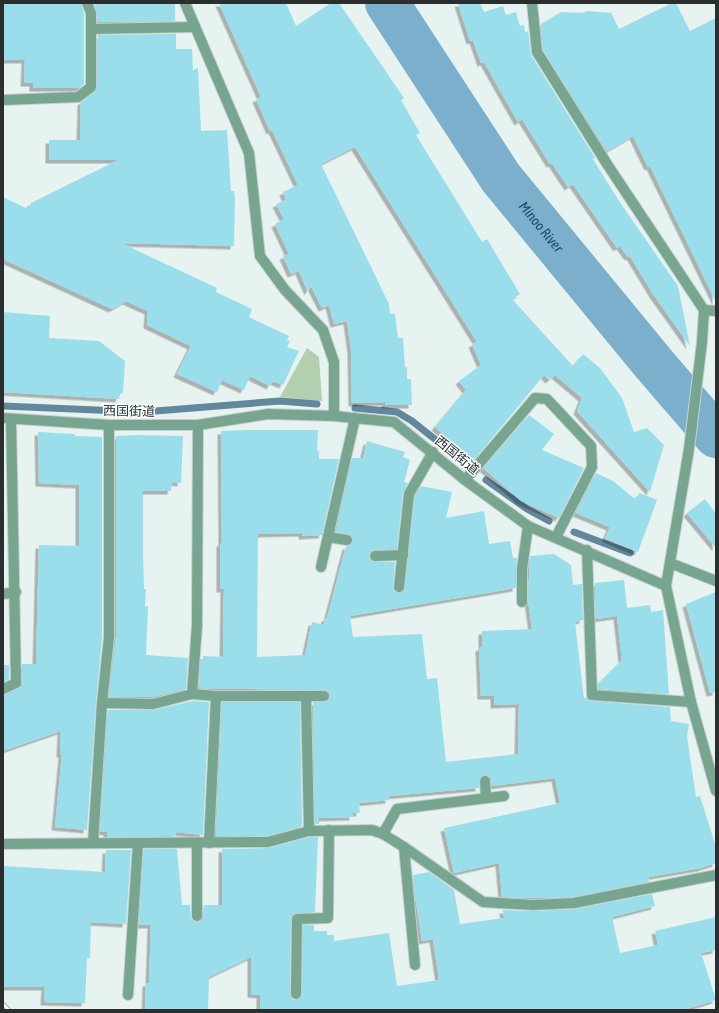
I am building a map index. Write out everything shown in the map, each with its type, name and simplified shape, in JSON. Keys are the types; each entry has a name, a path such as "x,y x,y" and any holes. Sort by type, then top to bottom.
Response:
{"street":[{"path":"3,100 78,97 91,87 91,13 88,3"},
{"path":"185,3 249,154 260,256 285,290 323,330 334,362 334,416"},
{"path":"532,3 538,52 607,164 704,310 702,342 689,449 666,586 691,702 716,791"},
{"path":"91,29 195,27"},
{"path":"704,310 716,311"},
{"path":"465,480 535,398 547,399 591,446 592,467 556,537"},
{"name":"西国街道","path":"7,418 109,425 198,425 268,414 334,416 394,422 433,452 465,480 528,526 587,550 666,586"},
{"path":"3,689 16,683 16,592 7,418"},
{"path":"321,566 356,418"},
{"path":"93,843 102,702 109,637 109,425"},
{"path":"192,694 197,625 198,425"},
{"path":"399,587 409,494 433,452"},
{"path":"522,602 522,569 528,526"},
{"path":"328,537 347,540"},
{"path":"587,550 592,695 691,702"},
{"path":"375,556 403,555"},
{"path":"670,563 716,581"},
{"path":"3,594 16,592"},
{"path":"102,702 153,704 192,694 216,696 324,696"},
{"path":"209,843 216,696"},
{"path":"306,696 309,831"},
{"path":"485,781 486,798"},
{"path":"383,834 397,809 504,796"},
{"path":"296,994 297,919 328,918 329,830"},
{"path":"3,844 268,842 309,831 372,830 383,834 404,847 483,902 533,905 574,903 716,875"},
{"path":"128,995 138,843"},
{"path":"197,843 197,916"},
{"path":"404,847 415,965"}],"green space":[{"path":"307,348 319,357 322,401 280,397"}],"building":[{"path":"3,3 81,3 84,14 84,84 79,88 33,88 33,83 24,83 25,60 3,60"},
{"path":"94,3 175,3 175,21 98,22"},
{"path":"219,3 286,3 296,26 331,3 339,3 404,98 401,100 420,133 416,135 482,242 487,239 520,294 512,299 573,366 583,354 600,368 622,398 634,432 647,428 664,445 650,492 577,411 582,398 555,375 549,380 544,375 474,460 435,427 466,390 459,381 481,365 472,344 477,342 355,147 321,164 389,304 390,314 395,314 398,338 403,338 407,379 411,379 412,405 385,405 385,402 352,403 351,350 347,321 334,324 329,305 322,308 311,286 308,292 299,271 291,274 283,256 289,254 275,224 284,219 276,204 286,200 283,192 298,185 272,130 270,131 256,99 261,97"},
{"path":"458,3 480,3 484,12 503,6 506,15 516,12 520,26 524,25 525,33 528,31 531,55 595,158 593,159 619,201 678,286 690,346 653,294 630,256 628,257 620,246 617,248 573,184 568,187 552,163 550,164 522,119 518,122 484,62 481,63 473,40 470,41"},
{"path":"672,3 676,3 690,31 716,18 716,302 650,166 648,167 633,136 607,151 543,50 541,24 561,12 583,13 587,11 611,13 619,29"},
{"path":"176,34 176,49 192,49 193,70 198,68 201,131 227,130 231,191 234,191 235,197 234,246 121,243 217,288 216,292 252,309 249,317 289,336 287,340 290,341 287,347 299,351 283,385 273,381 270,386 250,376 244,390 222,380 217,392 177,374 191,346 147,325 148,311 126,301 112,309 3,259 3,197 28,209 31,203 118,160 49,160 49,140 80,140 81,102 95,92 97,87 98,35"},
{"path":"3,312 50,316 49,338 99,341 125,361 123,393 120,394 119,399 3,392"},
{"path":"529,415 554,434 542,450 584,468 559,518 521,501 483,468"},
{"path":"318,430 317,451 319,451 319,459 339,459 322,535 302,536 302,533 258,534 257,657 305,655 312,622 324,625 346,546 350,546 353,541 351,535 336,532 352,458 363,458 367,441 405,452 403,457 410,460 404,482 408,483 403,493 397,549 374,550 371,551 369,556 370,560 375,562 395,562 393,586 395,592 401,593 405,588 415,496 421,486 452,492 446,518 484,511 489,544 510,541 513,558 517,558 516,588 350,616 353,637 422,634 427,679 437,678 446,762 518,754 519,704 494,705 494,696 481,696 479,648 482,647 482,631 532,629 528,600 530,556 554,554 571,565 573,585 582,584 583,620 575,622 584,699 586,697 592,701 670,707 671,721 689,724 687,736 696,797 700,796 716,847 716,863 701,868 648,877 649,882 573,897 502,897 499,863 454,873 444,828 560,803 555,778 492,786 491,778 484,775 479,778 479,788 388,796 389,800 359,803 360,813 353,813 353,817 319,818 319,824 315,824 313,702 328,701 330,696 329,692 324,690 199,688 201,659 203,659 203,656 223,657 224,589 220,589 220,543 222,543 221,431"},
{"path":"38,432 102,437 102,637 87,830 55,827 62,754 60,754 61,731 3,751 3,695 22,686 22,664 36,664 39,545 79,546 79,485 39,483"},
{"path":"116,436 183,436 181,483 172,482 171,491 143,491 143,549 144,589 146,589 145,606 148,606 146,655 188,658 186,689 152,697 109,697 116,637"},
{"path":"596,473 613,481 635,499 640,493 657,500 638,552 605,538 610,527 576,513"},
{"path":"705,499 716,514 716,548 687,513"},
{"path":"624,580 627,608 650,605 651,612 663,610 669,694 598,689 598,684 622,660 617,616 596,619 595,583"},
{"path":"716,592 716,692 710,693 686,604"},
{"path":"3,665 9,665 9,679 3,682"},
{"path":"193,701 209,702 203,835 176,832 176,836 107,837 107,832 100,831 108,710 153,710"},
{"path":"222,702 300,702 302,826 267,836 216,836"},
{"path":"310,837 318,837 315,912 296,913 292,915 291,919 290,994 293,1000 299,999 302,994 303,925 314,925 314,931 327,931 327,935 334,935 334,941 389,933 397,986 439,980 433,939 422,941 413,875 429,872 454,890 460,924 504,918 503,910 533,911 574,909 652,894 655,906 612,917 620,953 658,945 655,931 716,917 716,950 701,953 716,1000 683,1010 260,1010 260,995 251,994 251,957 209,977 208,1010 145,1010 146,983 149,983 151,925 139,925 144,849 177,849 182,905 190,905 191,919 197,922 203,919 204,905 222,905 222,849 268,848"},
{"path":"106,850 131,850 126,924 91,922 90,958 87,958 85,1003 44,1002 45,987 3,987 3,866 105,872"}],"waterway":[{"name":"Minoo River","path":"387,3 501,178 654,364 716,436"},
{"path":"3,406 143,412 280,401 317,404"},
{"path":"355,408 397,412 412,421 456,456"},
{"path":"486,480 527,509 549,521"},
{"path":"574,532 630,553"}],"railway":[{"path":"3,1004 9,1010"}]}
